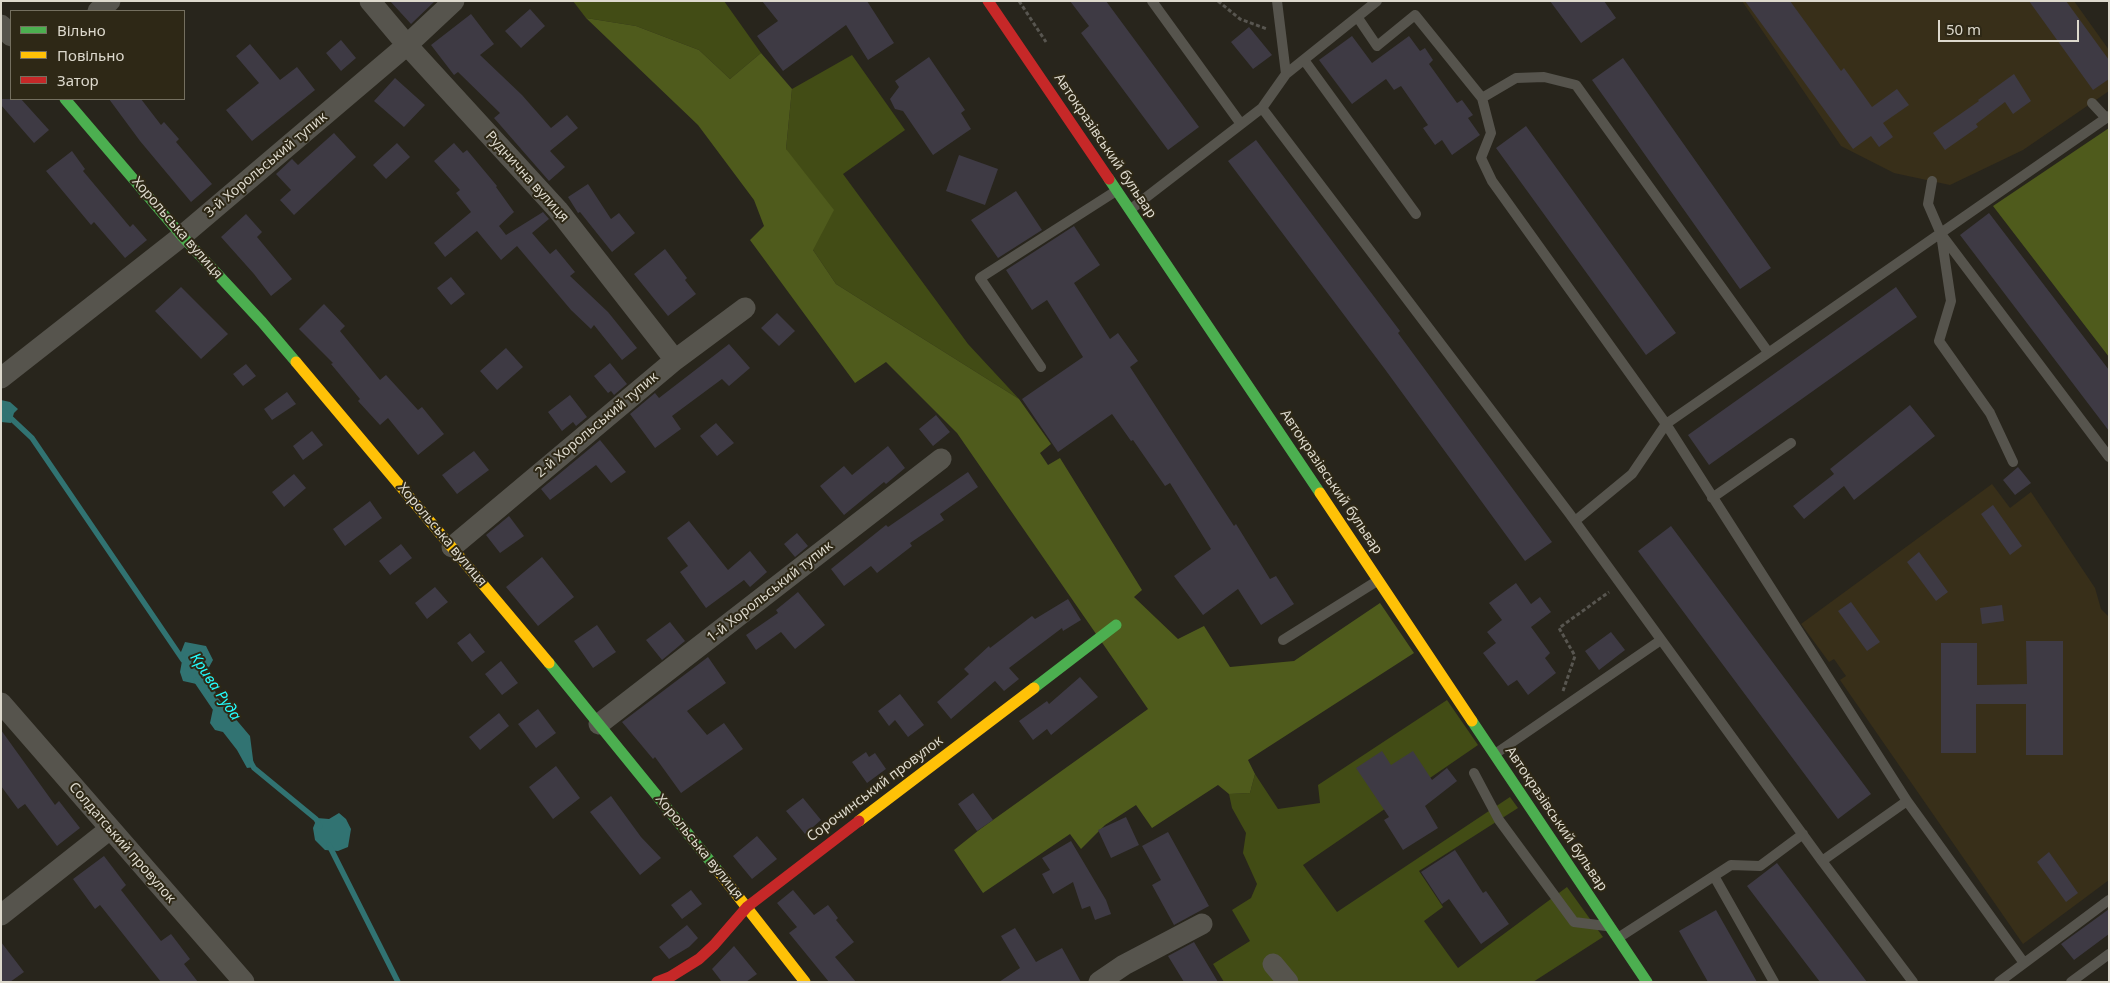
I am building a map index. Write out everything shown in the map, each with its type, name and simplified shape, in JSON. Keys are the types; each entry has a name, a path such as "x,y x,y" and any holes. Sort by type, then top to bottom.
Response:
{"street":[{"path":"99,10 110,1"},
{"name":"Руднична вулиця","path":"370,1 407,45 558,210 675,360"},
{"name":"3-й Хорольський тупик","path":"1,378 182,236 407,45 454,1"},
{"name":"Автокразівський бульвар","path":"988,1 1647,982"},
{"path":"1,25 10,35"},
{"name":"Хорольська вулиця","path":"66,100 182,236 262,322 452,547 599,724 805,982"},
{"name":"2-й Хорольський тупик","path":"452,547 675,360 745,308"},
{"name":"1-й Хорольський тупик","path":"599,724 941,459"},
{"name":"Сорочинський провулок","path":"657,982 670,977 699,959 714,945 747,907 1116,625"},
{"name":"Солдатський провулок","path":"1,704 244,982"},
{"path":"1,915 110,829"},
{"path":"1099,982 1124,965 1202,924"},
{"path":"1273,964 1288,982"}],"lane":[{"path":"1152,1 1241,124"},
{"path":"1277,1 1286,74"},
{"path":"1130,210 1262,108 1286,74 1377,1"},
{"path":"1358,18 1377,46 1415,15 1482,98 1491,132 1481,158 1492,181 1666,424 1907,801 2024,963"},
{"path":"1304,60 1416,214"},
{"path":"1482,98 1516,78 1544,77 1576,86 1768,352"},
{"path":"1574,521 1632,474 1666,424 2107,117 2092,103"},
{"path":"1262,108 1574,521 1822,861 1913,982"},
{"path":"1932,181 1928,204 1941,234 2109,457"},
{"path":"1041,367 980,278 1116,190"},
{"path":"1941,234 1951,301 1940,341 1990,413 2012,462"},
{"path":"1712,498 1791,443"},
{"path":"1283,640 1378,580"},
{"path":"1495,754 1661,640"},
{"path":"1474,773 1499,820 1574,922 1610,927"},
{"path":"1822,861 1907,801"},
{"path":"1617,938 1731,865 1760,866 1803,834"},
{"path":"1714,876 1774,982"},
{"path":"1999,982 2109,900"},
{"path":"2071,982 2109,954"}],"path":[{"path":"1218,1 1240,19 1281,34"},
{"path":"1556,712 1575,656 1559,628 1620,584"}],"shaded area":[{"path":"1742,1 2074,1 2109,50 2109,91 2023,150 1950,185 1894,173 1841,146"},
{"path":"1992,484 2010,508 2031,492 2095,588 2101,609 2109,617 2109,880 2023,944 1840,680 1846,676 1834,659 1829,662 1801,624"}],"green space":[{"path":"573,1 724,1 761,53 730,79 699,50 636,26 586,18"},
{"path":"586,18 636,26 699,50 730,79 761,53 792,89 786,149 834,210 813,250 836,284 1019,399 1051,444 1040,453 1048,465 1060,458 1142,590 1134,597 1178,639 1204,626 1230,667 1294,661 1380,603 1414,653 1248,760 1255,774 1250,793 1229,794 1218,785 1152,828 1136,805 1105,825 1081,849 1070,834 983,893 954,850 1148,709 957,433 886,362 855,383 750,240 764,226 754,200 698,125"},
{"path":"852,55 905,130 843,174 968,344 1019,399 836,284 813,250 786,149 792,89"},
{"path":"2109,128 2109,357 1993,206"},
{"path":"1447,700 1478,745 1303,865 1337,912 1510,797 1518,808 1419,871 1443,907 1424,921 1458,968 1567,887 1603,937 1533,982 1224,982 1213,964 1250,941 1232,910 1251,898 1257,884 1243,853 1246,833 1232,808 1229,794 1250,793 1255,774 1278,809 1320,803 1318,785"}],"water":[{"path":"1,400 10,402 18,409 14,413 11,423 1,422"},
{"path":"185,642 206,646 213,660 208,669 217,697 250,736 254,767 247,768 237,750 223,732 215,730 210,723 213,709 208,694 201,685 183,681 180,672 182,661 179,657"},
{"path":"339,813 346,819 351,829 348,847 338,851 325,850 315,840 313,828 317,818 329,819"}],"building":[{"path":"390,1 435,1 411,24"},
{"path":"762,1 867,1 894,43 868,60 846,25 783,71 757,36 778,21"},
{"path":"1070,1 1106,1 1199,127 1168,150 1081,33 1089,26"},
{"path":"1550,1 1604,1 1616,18 1581,43"},
{"path":"1745,1 1790,1 1841,71 1844,68 1872,107 1897,89 1909,105 1883,123 1893,137 1879,147 1871,136 1853,149"},
{"path":"2029,1 2066,1 2109,60 2109,79 2093,90"},
{"path":"530,9 545,26 521,48 505,31"},
{"path":"471,14 494,44 480,55 522,95 551,128 567,115 578,128 550,151 565,167 549,181 494,118 500,113 458,72 454,75 431,45"},
{"path":"1249,27 1272,55 1253,69 1231,42"},
{"path":"1352,36 1372,63 1409,36 1420,51 1425,48 1433,60 1429,64 1457,103 1462,100 1473,115 1468,118 1480,135 1452,155 1442,140 1435,145 1423,128 1428,125 1401,86 1394,90 1386,79 1352,104 1319,60"},
{"path":"341,40 356,58 341,71 326,53"},
{"path":"250,44 280,80 297,67 315,90 252,141 226,110 259,83 236,56"},
{"path":"929,57 965,110 961,113 971,129 933,155 903,111 895,109 890,99 899,87 895,81"},
{"path":"1623,58 1771,268 1740,289 1592,80"},
{"path":"2014,74 2031,101 2013,114 2005,102 1976,124 1978,127 1945,150 1933,133"},
{"path":"395,78 425,105 404,127 374,101"},
{"path":"1,99 22,100 49,130 34,143 1,105"},
{"path":"110,100 142,100 161,125 164,122 179,139 176,142 212,184 191,202 140,141"},
{"path":"1526,126 1676,333 1646,355 1496,148"},
{"path":"334,133 356,157 294,215 280,200 291,190 276,174 292,159 298,165"},
{"path":"1256,140 1400,331 1398,333 1552,542 1525,561 1384,368 1228,161"},
{"path":"397,143 410,157 386,179 373,165"},
{"path":"454,143 463,153 467,150 497,186 514,212 499,226 506,235 543,212 549,219 532,233 550,254 556,249 575,272 570,276 608,312 637,348 622,360 594,325 591,329 571,310 517,246 501,260 477,231 445,257 434,243 471,212 456,193 460,190 434,161"},
{"path":"72,151 85,169 83,171 130,227 133,224 147,240 125,258 94,222 91,225 46,171"},
{"path":"959,155 998,169 985,205 946,191"},
{"path":"588,184 611,219 619,213 635,233 612,252 580,212 578,213 568,197"},
{"path":"1016,191 1042,230 998,258 971,220"},
{"path":"1989,213 2109,370 2109,431 1960,235"},
{"path":"246,214 262,232 257,237 292,279 271,296 221,237"},
{"path":"1074,226 1100,265 1074,283 1110,339 1118,333 1138,361 1130,367 1234,526 1236,524 1270,579 1276,576 1294,604 1261,625 1238,589 1203,615 1174,576 1211,549 1170,483 1165,486 1112,414 1058,452 1022,399 1083,357 1047,300 1032,310 1006,270"},
{"path":"665,249 687,278 685,280 696,294 668,316 634,274"},
{"path":"451,277 465,294 451,305 437,288"},
{"path":"181,287 228,334 201,359 155,311"},
{"path":"1896,287 1917,317 1709,465 1688,435"},
{"path":"324,304 345,326 340,331 380,380 386,375 418,410 422,407 444,434 418,455 388,418 380,425 358,401 360,399 331,364 333,363 299,329"},
{"path":"777,313 795,331 779,346 761,328"},
{"path":"729,344 750,368 729,386 722,379 672,416 681,429 655,448 630,414 655,393 659,398"},
{"path":"506,348 523,367 497,390 480,371"},
{"path":"610,363 627,384 614,395 611,391 608,393 594,376"},
{"path":"246,364 256,376 243,386 233,374"},
{"path":"287,392 296,404 272,420 264,409"},
{"path":"570,395 587,417 576,426 573,422 562,431 548,412"},
{"path":"1910,405 1935,436 1854,500 1844,486 1804,519 1793,506 1834,474 1830,469"},
{"path":"936,415 950,432 933,446 919,429"},
{"path":"716,423 734,443 717,456 700,436"},
{"path":"312,431 323,445 303,460 293,446"},
{"path":"600,440 626,472 611,483 596,465 550,500 541,489"},
{"path":"888,446 905,468 886,484 884,482 844,515 820,486 844,466 852,475"},
{"path":"474,451 489,470 457,494 442,475"},
{"path":"2018,467 2031,483 2015,495 2003,480"},
{"path":"968,472 978,487 940,514 944,520 910,543 912,546 877,573 871,566 844,586 831,569 886,525 888,527"},
{"path":"294,474 306,488 284,507 272,492"},
{"path":"370,501 382,518 345,546 333,529"},
{"path":"1993,505 2022,546 2010,555 1981,514"},
{"path":"509,516 524,536 500,553 486,535"},
{"path":"689,521 728,570 750,551 767,572 750,587 744,580 706,608 680,572 688,566 667,538"},
{"path":"1671,526 1871,794 1838,819 1638,551"},
{"path":"797,533 808,546 795,557 784,544"},
{"path":"401,544 412,558 390,575 379,561"},
{"path":"1919,552 1948,592 1936,601 1907,562"},
{"path":"542,557 574,597 538,626 506,587"},
{"path":"1516,583 1531,604 1540,597 1551,612 1531,627 1550,653 1545,658 1556,673 1528,695 1517,680 1508,686 1483,653 1496,643 1487,632 1502,620 1489,603"},
{"path":"435,587 448,602 427,619 415,603"},
{"path":"798,592 825,625 795,649 781,632 756,650 746,635 778,613 776,610"},
{"path":"1068,599 1081,620 1063,631 1062,628 1009,668 1019,679 1004,691 995,681 951,719 937,702 969,674 964,669 989,646 990,648 1032,616 1035,619"},
{"path":"1851,602 1880,642 1867,651 1838,611"},
{"path":"2002,605 2004,621 1982,624 1980,608"},
{"path":"670,622 685,641 662,660 646,640"},
{"path":"597,625 616,652 593,668 574,641"},
{"path":"1611,632 1625,650 1599,670 1585,651"},
{"path":"470,633 485,652 472,662 457,643"},
{"path":"2026,641 2063,641 2063,755 2026,755 2026,704 1976,704 1976,753 1941,753 1941,643 1977,643 1977,685 2027,684"},
{"path":"708,657 726,683 687,711 707,735 724,723 743,749 681,793 655,757 653,759 622,722"},
{"path":"501,661 518,683 502,695 485,674"},
{"path":"1080,677 1098,697 1051,735 1047,729 1033,740 1019,721 1047,701 1049,704"},
{"path":"900,694 924,725 908,737 895,720 889,726 878,711"},
{"path":"538,709 556,733 536,748 518,724"},
{"path":"499,713 509,726 480,750 469,737"},
{"path":"1,730 55,805 59,801 80,828 57,846 25,804 18,809 1,786"},
{"path":"1382,751 1391,765 1413,751 1432,780 1447,768 1457,781 1425,806 1438,828 1403,850 1384,820 1389,817 1356,768"},
{"path":"866,752 869,757 875,753 886,769 867,783 852,762"},
{"path":"556,766 580,798 553,819 529,787"},
{"path":"973,793 993,820 977,831 958,804"},
{"path":"611,796 641,837 661,858 640,875 590,812"},
{"path":"803,798 821,820 805,834 786,811"},
{"path":"1126,817 1139,845 1111,858 1098,830"},
{"path":"1168,832 1209,906 1174,925 1152,885 1161,880 1142,846"},
{"path":"757,836 777,859 752,879 733,856"},
{"path":"1071,841 1106,900 1111,914 1095,920 1090,906 1082,909 1073,882 1053,894 1042,874 1050,870 1042,858"},
{"path":"1455,850 1483,893 1486,891 1509,924 1481,944 1449,899 1442,904 1421,872"},
{"path":"2049,852 2078,893 2066,902 2037,862"},
{"path":"104,856 126,885 121,890 161,941 171,934 190,959 184,964 198,982 161,982 100,905 95,909 73,879"},
{"path":"1777,863 1867,982 1820,982 1747,886"},
{"path":"691,890 702,904 682,919 671,905"},
{"path":"793,890 814,915 828,905 838,918 836,920 854,942 835,957 856,982 829,982 789,933 797,927 777,903"},
{"path":"2109,909 2109,934 2074,960 2061,944"},
{"path":"1716,910 1757,982 1708,982 1679,931"},
{"path":"687,925 698,938 689,947 669,959 659,947"},
{"path":"1015,928 1036,962 1062,948 1081,982 999,982 1020,968 1001,936"},
{"path":"1,942 24,972 10,982 1,982"},
{"path":"1194,942 1218,982 1184,982 1168,956"},
{"path":"734,946 757,974 746,982 722,982 712,969"}],"waterway":[{"name":"Крива Руда","path":"1,409 32,438 183,660"},
{"name":"Крива Руда","path":"196,680 215,708"},
{"name":"Крива Руда","path":"250,761 254,768 316,819 320,826"},
{"name":"Крива Руда","path":"329,845 398,982"}],"traffic: fast":[{"path":"66,100 182,236 262,322 296,362"},
{"path":"1109,179 1320,493"},
{"path":"1034,688 1116,625"},
{"path":"549,663 719,872"},
{"path":"1472,721 1647,982"}],"traffic: slow":[{"path":"296,362 549,663"},
{"path":"1320,493 1472,721"},
{"path":"859,821 1034,688"},
{"path":"719,872 805,982"}],"traffic: jam":[{"path":"988,1 1109,179"},
{"path":"657,982 670,977 699,959 714,945 747,907 859,821"}]}
